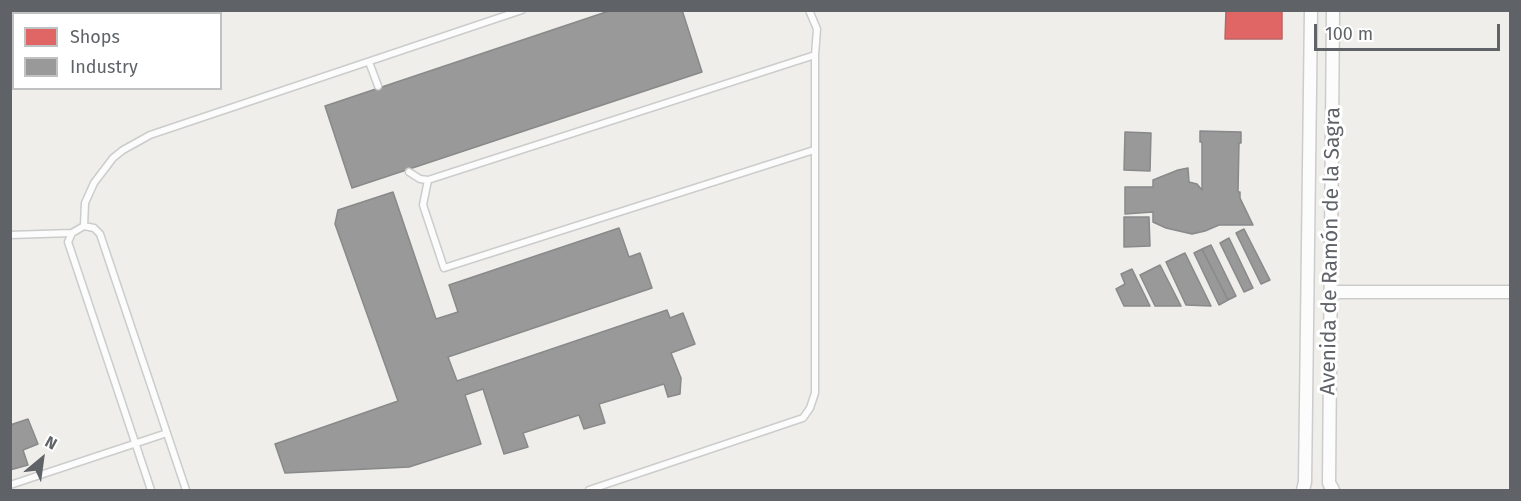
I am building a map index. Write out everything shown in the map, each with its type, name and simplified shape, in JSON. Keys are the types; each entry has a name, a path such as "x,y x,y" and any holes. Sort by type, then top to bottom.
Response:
{"street":[{"name":"Avenida de Ramón de la Sagra","path":"1303,490 1305,482 1311,10"},
{"name":"Avenida de Ramón de la Sagra","path":"1333,10 1329,483 1333,490"},
{"path":"1330,292 1510,292"}],"lane":[{"path":"84,226 85,203 94,183 113,158 150,135 522,10"},
{"path":"589,490 804,418 810,408 815,393 814,150 817,29 809,10"},
{"path":"409,172 420,179 428,180 815,55"},
{"path":"369,62 378,86"},
{"path":"428,180 423,206 444,268 814,150"},
{"path":"10,235 72,233 84,226 94,228 100,234 186,490"},
{"path":"72,233 68,242 151,490"},
{"path":"10,485 167,433"}],"building: Shops":[{"path":"1226,10 1282,10 1282,39 1225,39"}],"building: Industry":[{"path":"612,10 682,10 702,72 352,188 325,106"},
{"path":"1200,131 1241,132 1238,192 1240,192 1240,198 1253,225 1219,225 1192,234 1166,228 1153,222 1153,212 1125,214 1125,187 1153,187 1153,180 1178,170 1188,168 1189,182 1197,184 1202,190"},
{"path":"1125,132 1151,133 1150,171 1124,170"},
{"path":"393,192 436,319 458,312 449,285 619,228 629,257 640,253 652,288 448,357 457,381 667,310 670,318 683,313 695,344 671,353 681,378 680,394 668,397 664,384 599,404 605,423 584,429 579,415 523,433 528,447 504,454 483,389 465,395 481,444 409,467 285,473 275,444 398,401 335,224 338,210"},
{"path":"1124,217 1149,217 1150,246 1124,247"},
{"path":"1244,229 1270,280 1261,284 1236,233"},
{"path":"1229,238 1253,288 1244,292 1220,243"},
{"path":"1211,245 1236,296 1228,300 1202,249"},
{"path":"1202,249 1228,300 1219,305 1194,253"},
{"path":"1185,253 1211,306 1186,305 1166,262"},
{"path":"1160,265 1181,306 1155,306 1140,275"},
{"path":"1132,269 1150,306 1124,306 1116,289 1125,284 1121,274"},
{"path":"28,419 38,444 23,450 28,465 10,470 10,425"}]}
